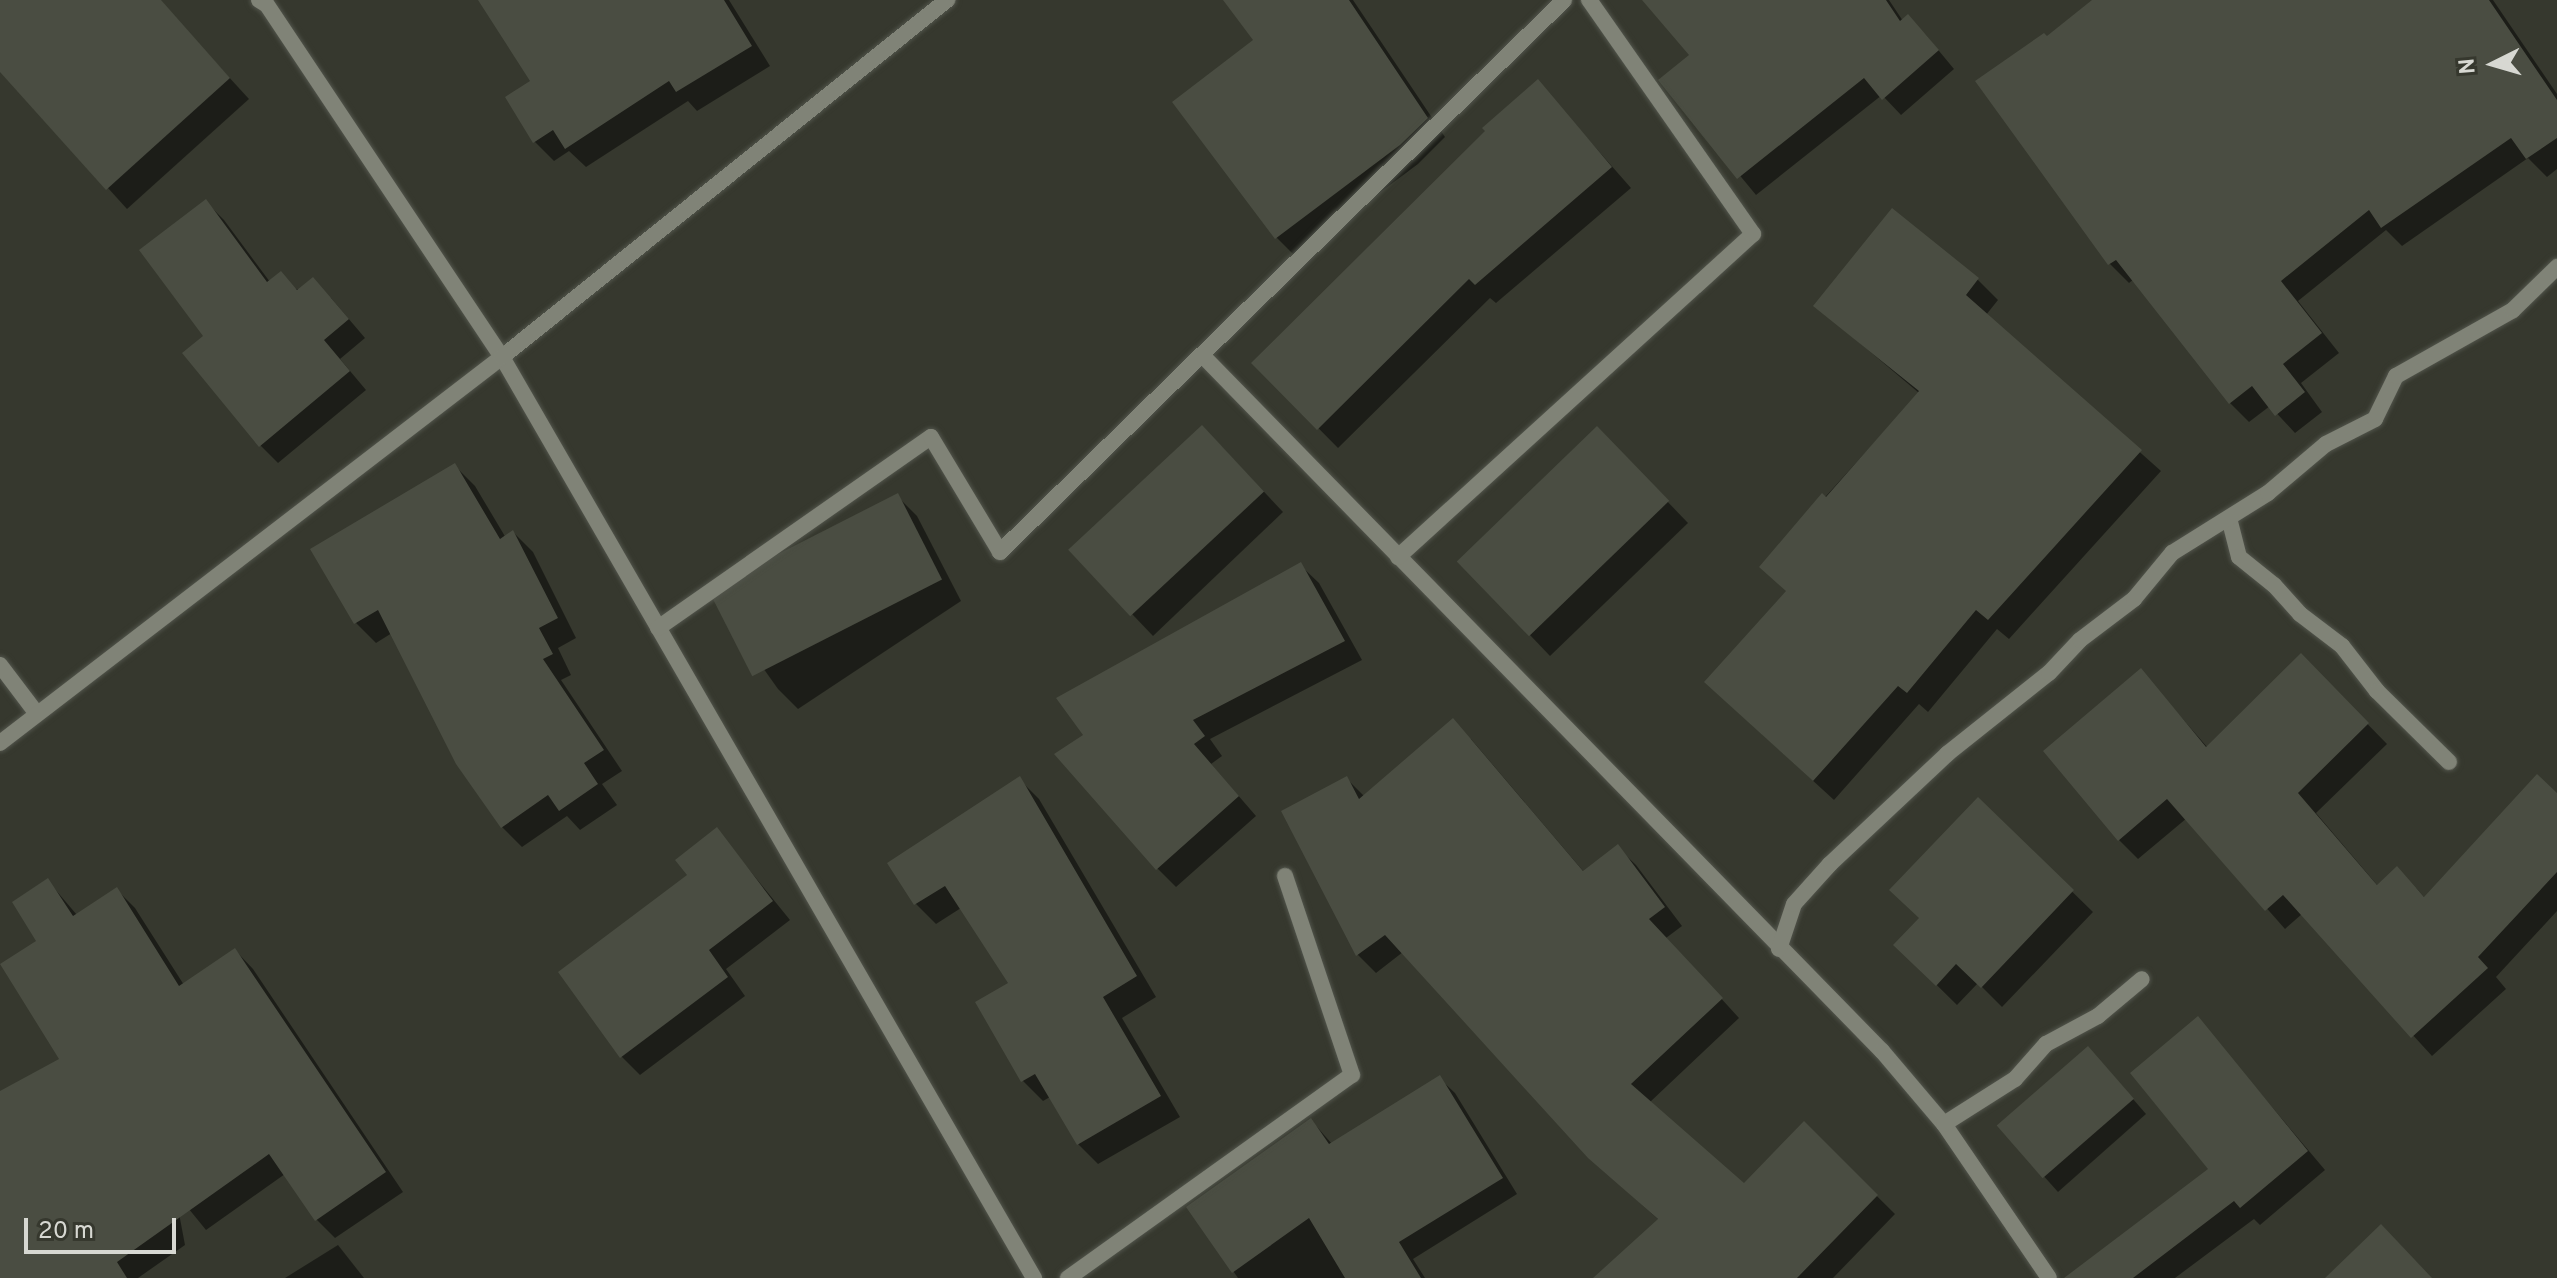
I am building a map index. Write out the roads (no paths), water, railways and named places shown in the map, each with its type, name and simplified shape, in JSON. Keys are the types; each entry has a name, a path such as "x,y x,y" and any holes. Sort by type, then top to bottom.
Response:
{"street":[{"path":"259,0 267,5 502,357 1034,1278"},
{"path":"0,743 502,357 947,0"},
{"path":"658,628 931,437 1000,552 1564,0"},
{"path":"1398,557 1753,234 1589,0"},
{"path":"1779,949 1794,904 1830,864 1947,754 2049,673 2080,640 2134,599 2172,553 2268,493 2326,444 2375,419 2396,376 2513,310 2557,267"},
{"path":"1203,356 1882,1051 1944,1124 2049,1278"},
{"path":"2229,518 2239,557 2274,585 2300,614 2342,646 2377,691 2449,762"},
{"path":"0,665 37,714"},
{"path":"1068,1278 1352,1075 1285,876"},
{"path":"1944,1124 2015,1079 2046,1044 2098,1016 2142,979"}]}
